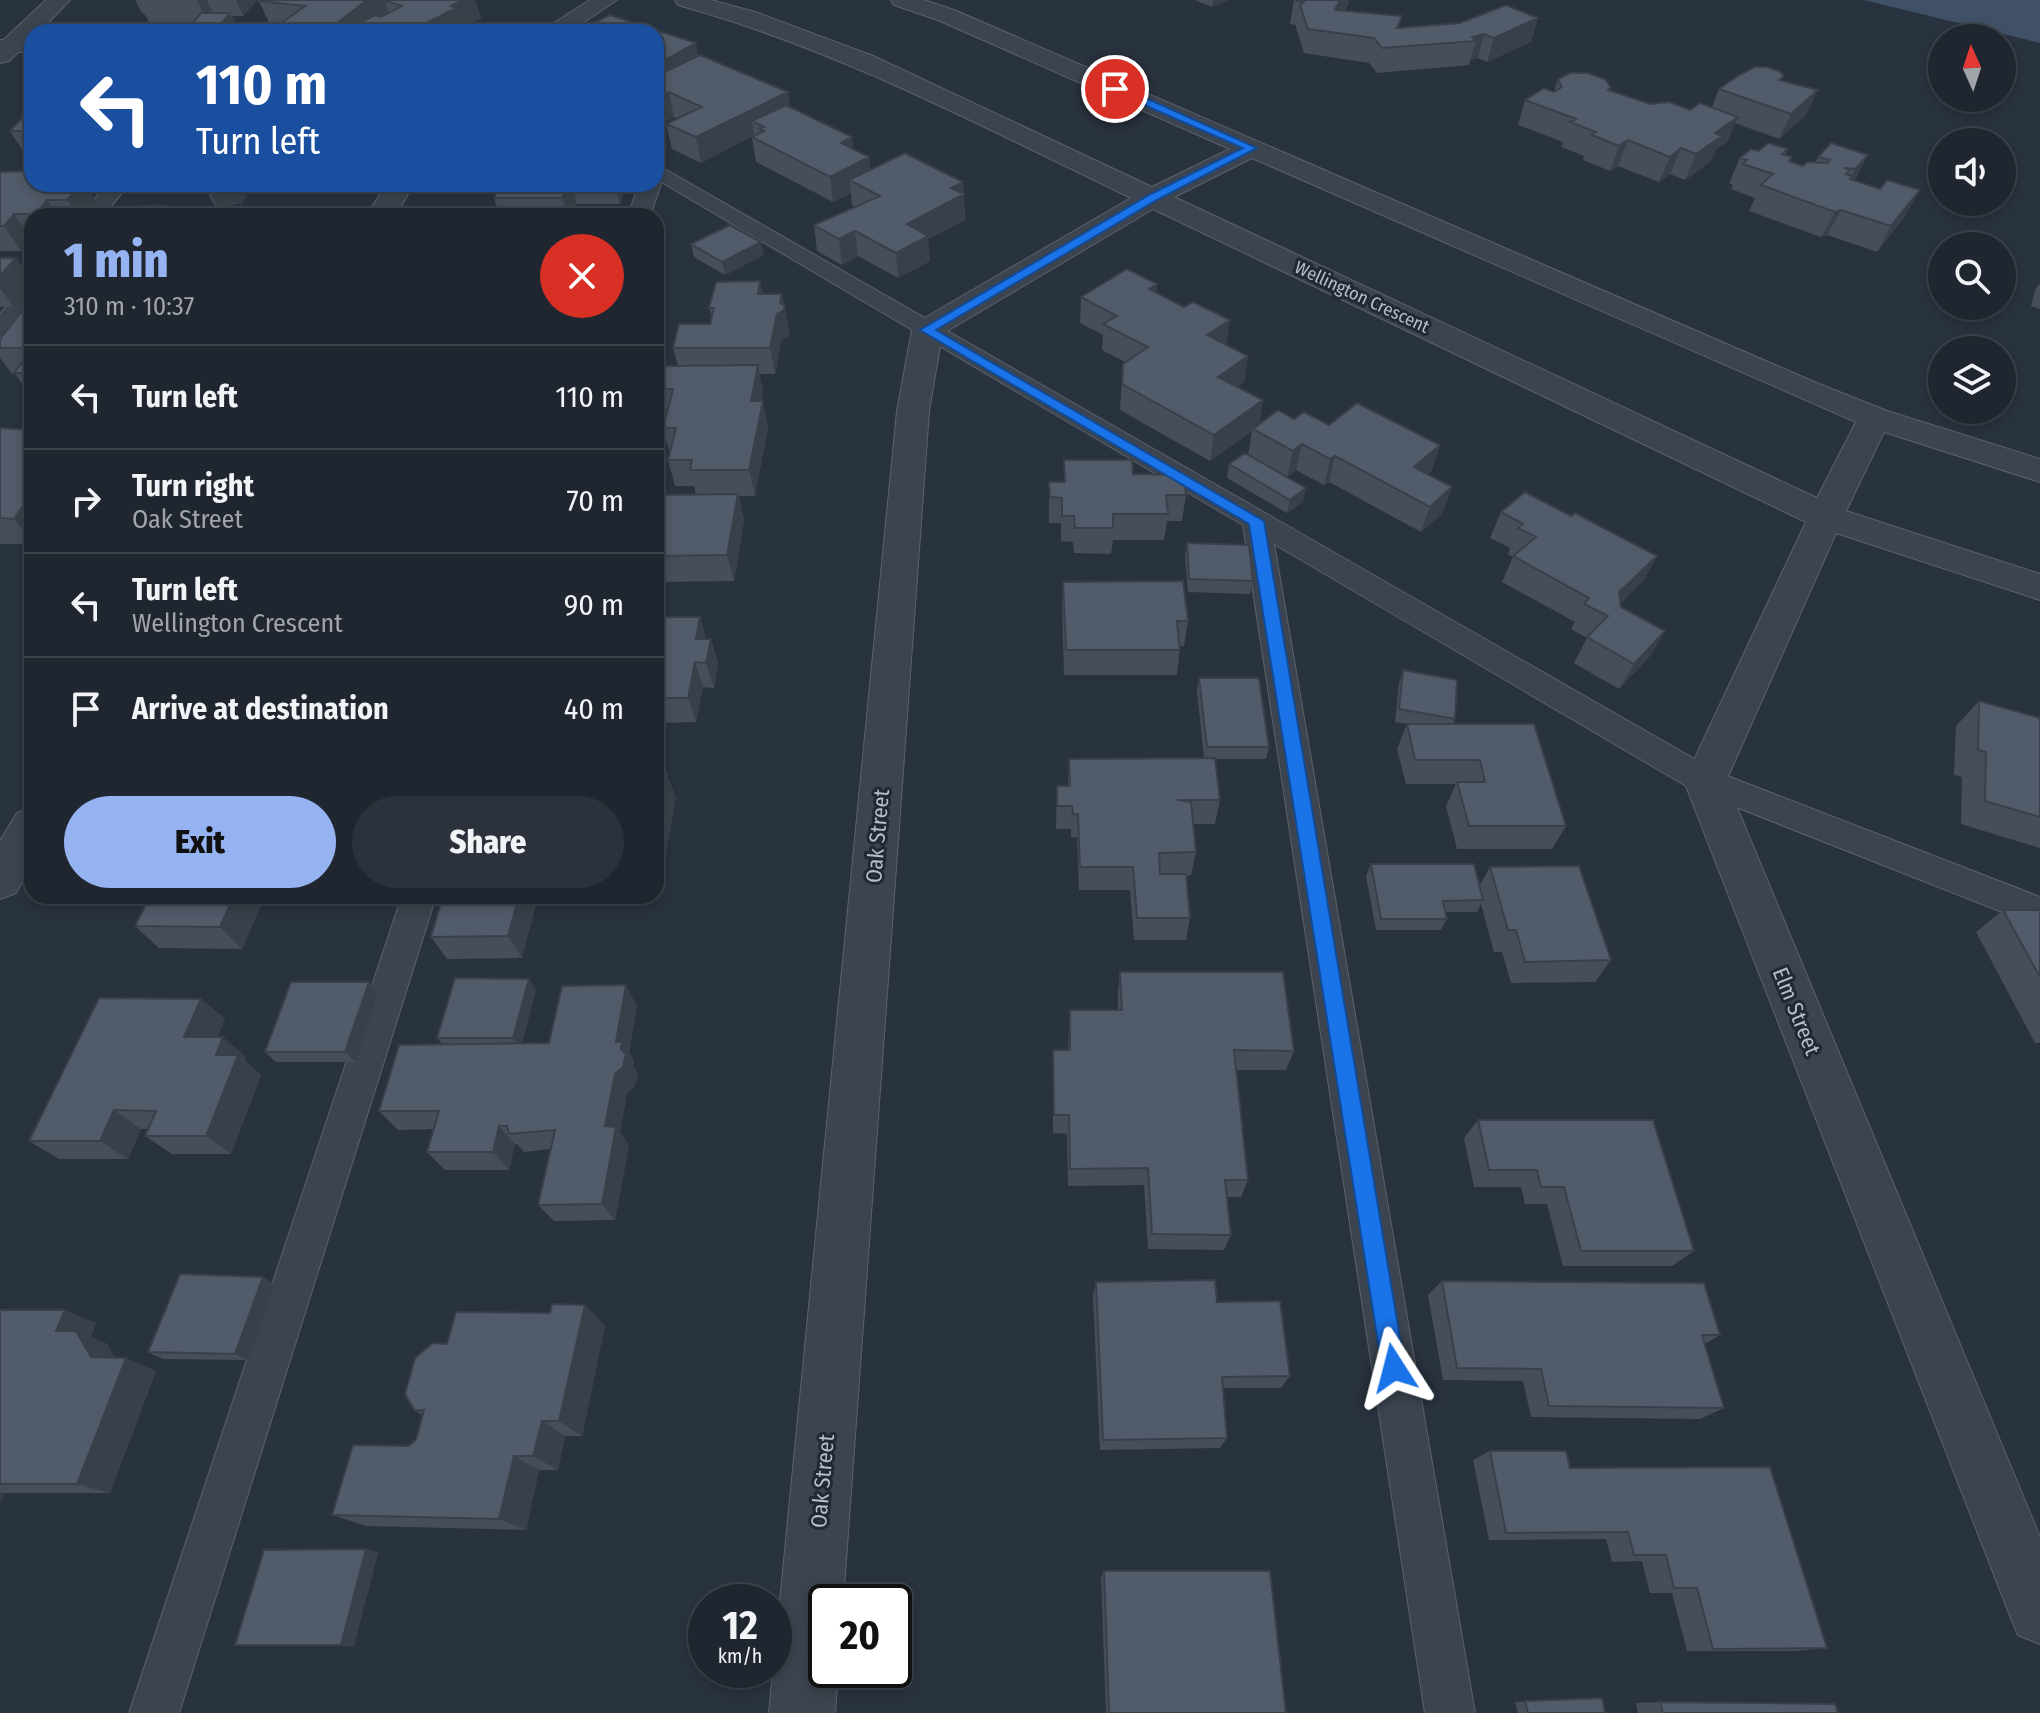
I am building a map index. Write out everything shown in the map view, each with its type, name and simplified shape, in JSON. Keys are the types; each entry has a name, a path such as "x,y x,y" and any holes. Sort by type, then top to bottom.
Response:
{"street":[{"path":"35,24 59,0"},
{"path":"566,24 606,0"},
{"name":"Wellington Crescent","path":"686,0 747,17 864,61 1828,518 2040,587"},
{"path":"902,0 946,15 1875,418 2040,471"},
{"path":"927,330 1153,197 1252,148"},
{"name":"Oak Street","path":"802,1713 913,411 927,330"},
{"path":"1705,781 1851,462 1875,418"},
{"name":"Elm Street","path":"1705,781 2040,1613"},
{"path":"0,880 24,839"}],"lane":[{"path":"664,175 1705,781 2040,912"},
{"path":"98,208 112,192"},
{"path":"0,329 24,300"},
{"path":"1256,521 1450,1713"},
{"path":"154,1713 416,904"}],"water":[{"path":"1864,0 2040,0 2040,43 2016,37 2016,24 1962,24"}],"building":[{"path":"367,0 336,24 280,24 305,6 259,1"},
{"path":"463,0 451,6 456,8 425,24 357,24 375,15 381,17 402,6 385,1"},
{"path":"1294,0 1340,0 1335,10 1402,16 1397,28 1460,23 1506,5 1538,18 1494,38 1484,34 1472,37 1476,41 1382,48 1374,38 1308,29 1300,5 1304,2"},
{"path":"201,13 230,13 221,24 192,24"},
{"path":"610,15 638,24 592,24"},
{"path":"664,33 696,43 664,61"},
{"path":"700,55 788,92 696,137 666,124 702,107 669,92 664,94 664,72"},
{"path":"1755,67 1779,71 1784,76 1779,80 1818,90 1791,114 1719,89"},
{"path":"1570,73 1587,73 1605,79 1611,88 1608,90 1650,104 1669,102 1690,110 1700,103 1738,117 1715,133 1722,136 1696,154 1681,148 1670,157 1628,140 1619,146 1592,135 1596,132 1570,122 1576,119 1525,100 1544,88 1554,92 1562,87 1558,79"},
{"path":"786,105 852,137 841,143 869,157 830,177 752,137 764,131 759,129 764,127 752,121"},
{"path":"24,116 24,131 10,131"},
{"path":"1768,143 1788,149 1782,154 1792,157 1789,161 1803,166 1807,162 1827,163 1830,160 1818,157 1831,143 1868,155 1855,169 1844,168 1850,170 1846,174 1852,176 1850,179 1880,189 1887,180 1920,190 1891,226 1841,210 1835,212 1761,185 1773,174 1743,164 1747,160 1740,158 1751,149 1759,151"},
{"path":"905,153 963,182 951,188 964,194 907,224 928,236 896,253 855,231 839,239 814,225 880,196 849,180"},
{"path":"24,171 24,192 74,192 67,200 47,200 41,208 24,208 24,214 14,214 4,226 0,226 0,172"},
{"path":"497,192 565,192 562,198 494,198"},
{"path":"164,206 162,208 122,207"},
{"path":"730,225 761,242 722,262 691,244"},
{"path":"0,258 16,258 0,276"},
{"path":"1127,269 1157,284 1149,289 1184,307 1193,302 1230,320 1207,335 1248,356 1218,377 1263,400 1214,435 1122,384 1123,364 1148,347 1103,324 1117,316 1081,297"},
{"path":"760,281 758,294 782,294 780,303 785,306 777,314 770,348 673,348 679,324 710,324 714,308 709,308 716,282"},
{"path":"24,310 24,348 0,348 0,339"},
{"path":"24,360 24,373 14,373"},
{"path":"758,365 751,401 763,401 749,470 690,470 692,460 668,460 676,428 664,428 673,389 664,389 666,366"},
{"path":"1357,403 1440,445 1414,467 1452,487 1430,507 1335,456 1330,459 1302,444 1293,451 1253,429 1278,410 1294,419 1304,412 1329,425"},
{"path":"0,428 24,430 24,505 14,519 0,518"},
{"path":"1245,453 1306,488 1290,500 1229,464"},
{"path":"1064,460 1132,460 1133,474 1184,475 1186,495 1166,495 1168,514 1113,514 1113,528 1075,528 1074,516 1062,516 1062,498 1050,497 1049,482 1065,482"},
{"path":"1525,492 1571,516 1575,513 1657,556 1619,592 1621,607 1665,631 1634,664 1587,637 1608,616 1584,604 1589,598 1513,556 1536,537 1518,528 1523,524 1501,512"},
{"path":"738,494 727,555 664,556 664,495"},
{"path":"1187,543 1249,545 1253,581 1189,579"},
{"path":"1183,581 1188,621 1177,621 1180,650 1066,650 1063,582"},
{"path":"664,617 700,617 696,639 711,639 706,663 695,662 688,698 664,698"},
{"path":"1403,670 1457,680 1455,719 1399,709"},
{"path":"1199,678 1259,678 1269,747 1207,747"},
{"path":"1979,701 2040,718 2040,817 1985,801 1986,752 1978,750"},
{"path":"1407,724 1534,724 1566,826 1469,826 1457,782 1485,782 1480,760 1415,760"},
{"path":"1215,758 1220,800 1177,800 1191,802 1196,852 1159,853 1160,874 1186,874 1190,918 1137,918 1133,867 1080,867 1078,814 1073,814 1072,806 1057,806 1057,786 1070,786 1069,759"},
{"path":"1371,864 1474,864 1483,900 1443,901 1447,919 1381,919"},
{"path":"1579,866 1611,960 1525,962 1516,930 1508,930 1490,867"},
{"path":"146,904 230,904 220,927 135,926"},
{"path":"441,904 517,904 508,936 431,937"},
{"path":"2003,910 2040,910 2040,977"},
{"path":"1120,972 1283,972 1294,1051 1234,1050 1248,1180 1225,1180 1231,1235 1152,1234 1148,1168 1070,1169 1069,1115 1054,1115 1053,1050 1070,1050 1070,1010 1122,1010"},
{"path":"455,978 529,979 513,1038 437,1038"},
{"path":"291,982 369,982 345,1052 265,1052"},
{"path":"626,985 616,1042 622,1041 621,1049 626,1054 623,1067 615,1074 605,1126 616,1127 602,1204 538,1205 555,1130 509,1134 507,1126 499,1126 493,1152 427,1152 439,1111 379,1111 399,1045 549,1043 562,986"},
{"path":"99,998 201,999 184,1037 223,1037 216,1055 238,1055 206,1136 145,1136 156,1111 114,1110 100,1141 29,1141"},
{"path":"1478,1120 1653,1120 1694,1251 1581,1251 1564,1187 1541,1187 1537,1170 1489,1170"},
{"path":"180,1274 263,1277 235,1354 148,1352"},
{"path":"1215,1280 1217,1302 1280,1301 1290,1376 1222,1377 1227,1438 1103,1440 1096,1282"},
{"path":"1442,1281 1704,1283 1720,1335 1702,1335 1724,1408 1549,1406 1541,1369 1457,1368"},
{"path":"552,1304 585,1305 559,1421 542,1421 533,1456 514,1456 499,1519 332,1515 353,1445 408,1446 416,1440 424,1410 415,1411 405,1394 415,1358 433,1343 447,1344 456,1312 550,1313"},
{"path":"0,1310 65,1310 56,1331 76,1331 91,1357 126,1358 77,1484 0,1484"},
{"path":"1490,1451 1566,1451 1570,1468 1770,1467 1827,1648 1713,1649 1697,1588 1674,1588 1666,1555 1634,1555 1628,1532 1506,1533"},
{"path":"366,1549 341,1645 235,1645 264,1550"},
{"path":"1104,1571 1270,1571 1286,1713 1109,1713"},
{"path":"1602,1698 1605,1713 1528,1713 1525,1701"},
{"path":"1660,1702 1835,1704 1838,1713 1663,1713"}],"route":[{"path":"1115,89 1252,148 1153,197 927,330 1256,521 1394,1368"}]}
